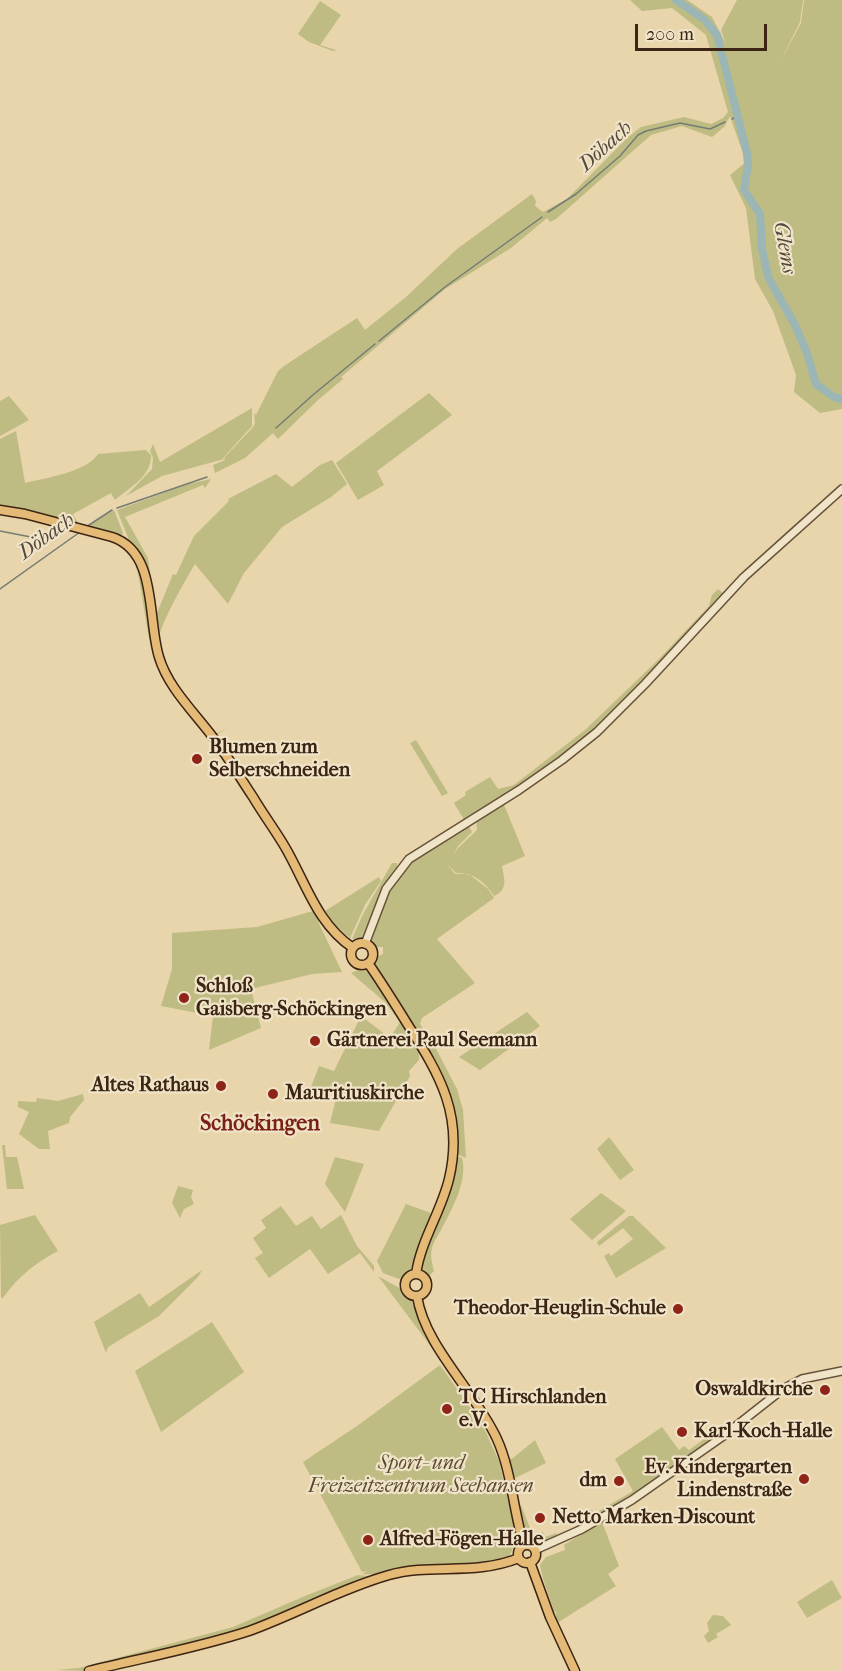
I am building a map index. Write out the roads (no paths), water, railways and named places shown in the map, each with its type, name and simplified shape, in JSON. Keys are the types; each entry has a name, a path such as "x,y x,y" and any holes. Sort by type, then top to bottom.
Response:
{"main road":[{"path":"0,510 87,530 123,541 133,549 139,557 146,580 156,648 165,673 228,758 285,847 323,919 334,933 353,948"},
{"path":"359,943 365,944 371,947 373,953 368,963 360,965 351,955 353,948 359,943"},
{"path":"368,963 438,1072 448,1098 452,1118 453,1146 450,1177 443,1201 422,1248 416,1274"},
{"path":"416,1274 423,1277 427,1285 425,1291 417,1296 408,1293 405,1284 408,1277 416,1274"},
{"path":"417,1296 422,1316 431,1335 467,1388 497,1440 505,1461 524,1545"},
{"path":"524,1545 531,1546 535,1550 535,1558 530,1562 523,1562 519,1558 518,1551 524,1545"},
{"path":"90,1671 243,1632 342,1591 389,1575 416,1571 483,1568 519,1558"},
{"path":"530,1562 550,1617 575,1671"}],"street":[{"path":"365,944 386,889 409,860 519,790 597,732 738,584 842,489"},
{"path":"535,1550 582,1528 632,1500 722,1437 783,1389 802,1379 842,1371"}],"waterway":[{"name":"Glems","path":"676,0 705,20 717,35 747,153 748,165 744,190 760,214 762,248 768,277 795,325 807,353 816,384 834,397 842,399"},
{"name":"Döbach","path":"732,119 738,116"},
{"name":"Döbach","path":"548,212 576,194 620,156 638,135 680,123 710,129 725,122"},
{"name":"Döbach","path":"379,341 445,287 542,217"},
{"name":"Döbach","path":"276,428 375,344"},
{"name":"Döbach","path":"117,508 207,477"},
{"name":"Döbach","path":"86,527 112,510"},
{"path":"0,531 41,539"},
{"name":"Döbach","path":"0,589 80,532"}],"place":[{"name":"Blumen zum Selberschneiden","path":"197,759"},
{"name":"Schloß Gaisberg-Schöckingen","path":"184,998"},
{"name":"Gärtnerei Paul Seemann","path":"315,1041"},
{"name":"Altes Rathaus","path":"221,1086"},
{"name":"Mauritiuskirche","path":"273,1094"},
{"name":"Theodor-Heuglin-Schule","path":"678,1309"},
{"name":"Oswaldkirche","path":"825,1390"},
{"name":"TC Hirschlanden e.V.","path":"447,1409"},
{"name":"Karl-Koch-Halle","path":"682,1432"},
{"name":"Ev. Kindergarten Lindenstraße","path":"804,1479"},
{"name":"dm","path":"619,1481"},
{"name":"Netto Marken-Discount","path":"540,1518"},
{"name":"Alfred-Fögen-Halle","path":"368,1540"}],"district":[{"name":"Schöckingen","path":"260,1125"}],"park label":[{"name":"Sport- und Freizeitzentrum Seehansen","path":"421,1476"}]}
